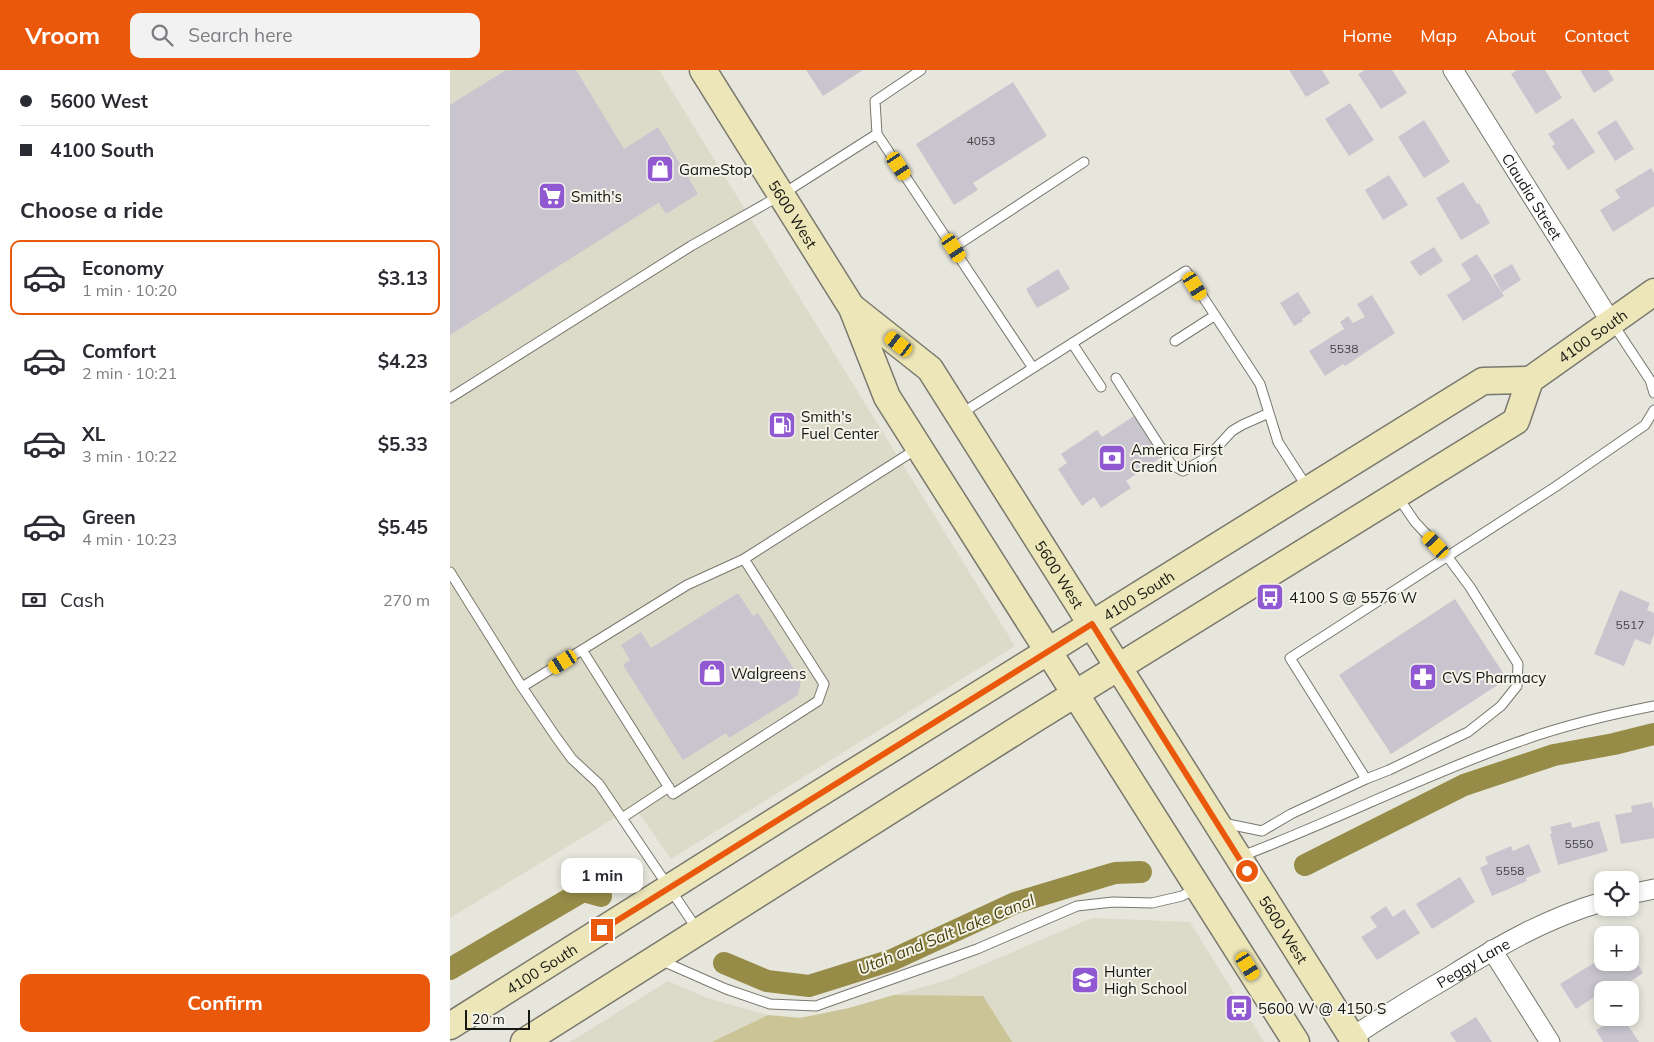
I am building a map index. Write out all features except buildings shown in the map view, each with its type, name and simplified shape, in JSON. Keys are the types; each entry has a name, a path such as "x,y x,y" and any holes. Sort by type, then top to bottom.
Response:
{"main road":[{"name":"5600 West","path":"703,70 852,308 887,397 1296,1042"},
{"name":"4100 South","path":"450,1026 1482,381 1530,380 1654,292"},
{"name":"5600 West","path":"852,308 930,369 1354,1040"},
{"path":"524,1042 1075,694 1516,421 1530,380"}],"street":[{"name":"Claudia Street","path":"1453,70 1611,322"},
{"path":"1639,892 1654,889"},
{"name":"Peggy Lane","path":"1354,1040 1492,950 1554,918 1594,905"},
{"path":"1492,950 1550,1042"}],"lane":[{"path":"921,70 875,100 877,134 1033,368"},
{"path":"450,398 691,246 781,195 877,134"},
{"path":"954,248 1084,162"},
{"path":"960,415 1186,271 1260,384 1278,442 1309,489"},
{"path":"1175,341 1214,316"},
{"path":"1611,322 1650,380 1654,393"},
{"path":"1072,343 1101,387"},
{"path":"1116,378 1171,464 1183,471 1208,457 1232,431 1269,413"},
{"path":"1366,779 1290,658 1555,487 1645,425 1654,410"},
{"path":"522,687 687,585 744,559 919,448"},
{"path":"1216,822 1262,831 1291,814 1366,779 1390,770 1468,732 1501,706 1517,686 1518,664 1470,587 1447,556 1415,522 1396,494"},
{"path":"582,650 674,794 818,701 824,684 744,559"},
{"path":"450,572 522,687 572,759 599,784 698,931"},
{"path":"1238,857 1314,828 1419,781 1519,741 1604,716 1654,706"},
{"path":"622,818 669,787"},
{"path":"655,958 726,989 770,1004 816,1006 977,949 1078,906 1113,902 1160,902 1182,896 1198,887"}],"shaded area":[{"path":"450,70 659,70 1015,646 671,859 634,806 450,918"},
{"name":"Hunter High School","path":"1092,918 1190,922 1264,1042 570,1042 668,981 707,998 768,1015 800,1018 849,1008 947,980"},
{"path":"894,995 983,996 1012,1042 712,1042 768,1015 800,1018 849,1008"}],"waterway":[{"name":"Utah and Salt Lake Canal","path":"1305,865 1464,785 1554,755 1614,744 1654,734"},
{"name":"Utah and Salt Lake Canal","path":"724,963 767,981 809,986 892,960 1015,903 1115,873 1141,872"},
{"name":"Utah and Salt Lake Canal","path":"450,969 583,891 601,896"}],"place":[{"name":"GameStop","path":"660,169"},
{"name":"Smith's","path":"552,196"},
{"name":"Smith's Fuel Center","path":"782,425"},
{"name":"America First Credit Union","path":"1112,458"},
{"name":"4100 S @ 5576 W","path":"1270,597"},
{"name":"Walgreens","path":"712,673"},
{"name":"CVS Pharmacy","path":"1423,677"},
{"name":"Hunter High School","path":"1085,980"},
{"name":"5600 W @ 4150 S","path":"1239,1008"}],"route":[{"path":"602,930 1092,624 1247,871"}]}
